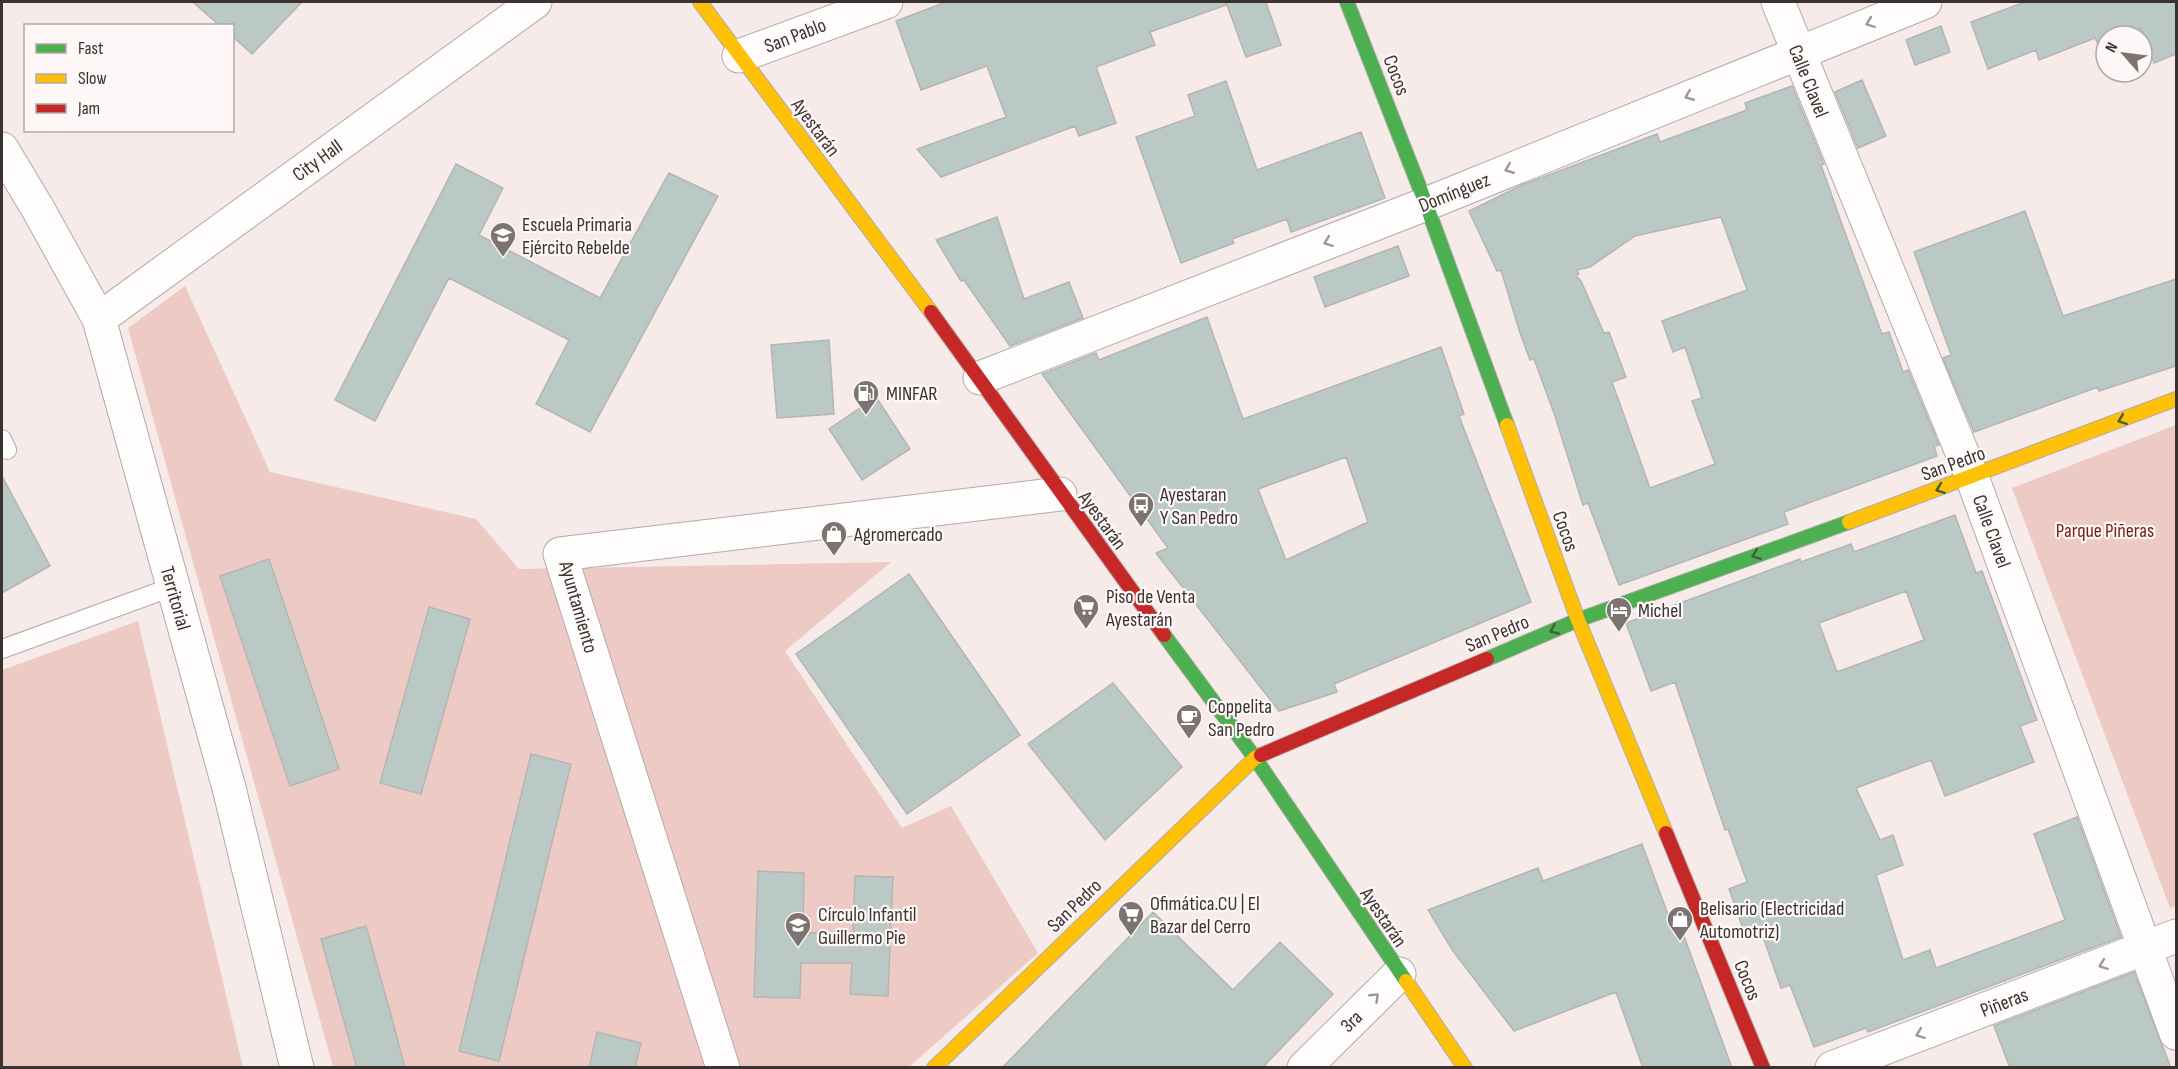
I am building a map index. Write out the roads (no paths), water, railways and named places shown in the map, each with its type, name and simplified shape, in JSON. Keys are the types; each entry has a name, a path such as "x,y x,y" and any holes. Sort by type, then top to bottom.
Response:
{"street":[{"name":"City Hall","path":"99,319 535,2"},
{"name":"Ayestarán","path":"700,2 980,378 1060,494 1255,759 1465,1068"},
{"name":"San Pablo","path":"739,57 886,2"},
{"name":"Cocos","path":"1347,2 1426,204 1578,620 1763,1068"},
{"name":"Calle Clavel","path":"1778,2 1972,477 2176,1033"},
{"name":"Domínguez","path":"980,378 1426,204 1797,51 1925,2"},
{"name":"Territorial","path":"2,149 99,319 229,788 297,1068"},
{"name":"San Pedro","path":"934,1068 1255,759 1578,620 1972,477 2176,399"},
{"name":"Ayuntamiento","path":"723,1068 560,555 1060,494"},
{"name":"Piñeras","path":"1832,1068 2176,936"},
{"name":"3ra","path":"1304,1068 1399,974"}],"lane":[{"path":"2,649 172,587"}],"place":[{"name":"Escuela Primaria Ejército Rebelde","path":"503,258"},
{"name":"MINFAR","path":"866,416"},
{"name":"Ayestaran Y San Pedro","path":"1141,528"},
{"name":"Agromercado","path":"834,557"},
{"name":"Piso de Venta Ayestarán","path":"1086,630"},
{"name":"Michel","path":"1619,633"},
{"name":"Coppelita San Pedro","path":"1189,740"},
{"name":"Ofimática.CU | El Bazar del Cerro","path":"1131,937"},
{"name":"Belisario (Electricidad Automotriz)","path":"1680,942"},
{"name":"Círculo Infantil Guillermo Pie","path":"798,948"}],"park label":[{"name":"Parque Piñeras","path":"2105,530"}]}
